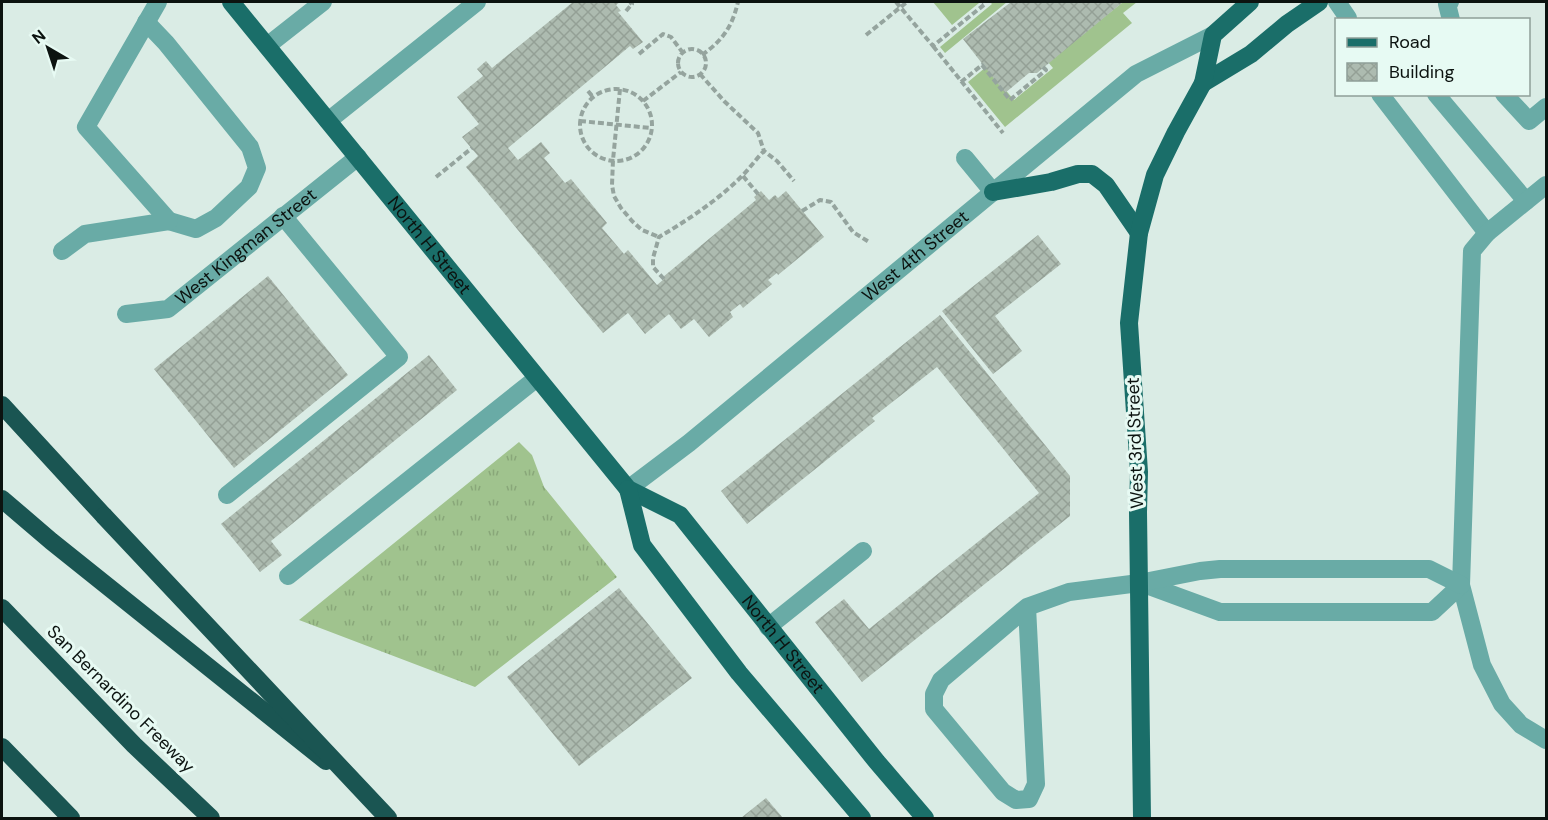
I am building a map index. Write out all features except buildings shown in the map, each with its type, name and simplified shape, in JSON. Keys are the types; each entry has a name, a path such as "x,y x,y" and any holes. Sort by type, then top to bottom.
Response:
{"highway":[{"path":"2,405 388,819"},
{"path":"2,500 398,819"},
{"name":"San Bernardino Freeway","path":"2,608 134,745 212,819"},
{"path":"2,747 71,819"}],"main road":[{"name":"North H Street","path":"231,2 627,489 680,516 877,762 926,819"},
{"path":"1212,35 1250,2"},
{"name":"West 3rd Street","path":"1203,83 1251,54 1287,24 1319,2"},
{"name":"West 3rd Street","path":"1142,819 1139,472 1130,322 1139,233 1155,175 1180,123 1203,83 1212,35"},
{"path":"993,192 1052,182 1078,174 1092,174 1106,185 1139,233"},
{"name":"North H Street","path":"627,489 642,545 739,673 862,819"}],"street":[{"path":"158,2 86,127 169,221"},
{"path":"267,46 323,2"},
{"path":"328,121 477,2"},
{"path":"1337,2 1350,18"},
{"path":"1450,2 1448,4 1451,18"},
{"path":"62,250 85,234 169,221 196,229 216,218 249,187 258,168 250,147 166,43 146,22"},
{"name":"West 4th Street","path":"627,489 689,443 1136,74 1212,35"},
{"path":"1382,96 1487,233"},
{"path":"1438,96 1526,201"},
{"path":"1506,96 1529,121 1546,107"},
{"name":"West Kingman Street","path":"126,314 168,309 358,157"},
{"path":"965,158 993,192"},
{"path":"1546,185 1487,233 1472,251 1461,585 1482,665 1502,704 1521,725 1546,740"},
{"path":"227,495 399,357 283,216"},
{"path":"288,576 537,378"},
{"path":"768,627 863,551"},
{"path":"1027,607 1036,784 1029,799 1016,800 1003,792 934,709 934,694 941,680 1027,607 1069,592 1220,569 1430,569 1461,585"},
{"path":"1139,583 1220,612 1432,612 1461,585"}],"path":[{"path":"626,11 632,4 630,2"},
{"path":"702,55 718,43 726,33 734,19 738,2"},
{"path":"896,2 1003,133"},
{"path":"866,34 907,2"},
{"path":"933,46 985,4 983,2"},
{"path":"639,54 663,34 671,37 683,53"},
{"path":"687,50 696,50 702,55 705,65 700,74 688,77 681,72 678,64 683,53 687,50"},
{"path":"962,82 982,65 1010,100 1046,70 1043,67"},
{"path":"643,101 681,72"},
{"path":"700,74 724,101 758,133 764,151 777,161 794,181"},
{"path":"620,89 613,160 614,196 632,221 642,230 658,237"},
{"path":"620,89 634,93 643,101 651,117 651,128 646,144 640,151 624,160 613,160 603,158 585,144 580,121 583,109 599,92 620,89"},
{"path":"588,91 593,97"},
{"path":"580,121 651,128"},
{"path":"436,177 472,148"},
{"path":"664,279 653,267 658,237 677,227 726,190 743,176 764,151"},
{"path":"743,176 758,194"},
{"path":"802,211 820,200 831,202 853,232 868,242"}],"green space":[{"path":"933,2 977,2 979,3 952,25"},
{"path":"990,2 1007,2 945,53 940,47 992,4"},
{"path":"1123,2 1137,2 1123,13 1132,23 1005,127 968,82 986,67 1014,100 1053,68 1048,62"},
{"path":"519,442 532,455 544,487 617,577 475,687 299,620"}]}
